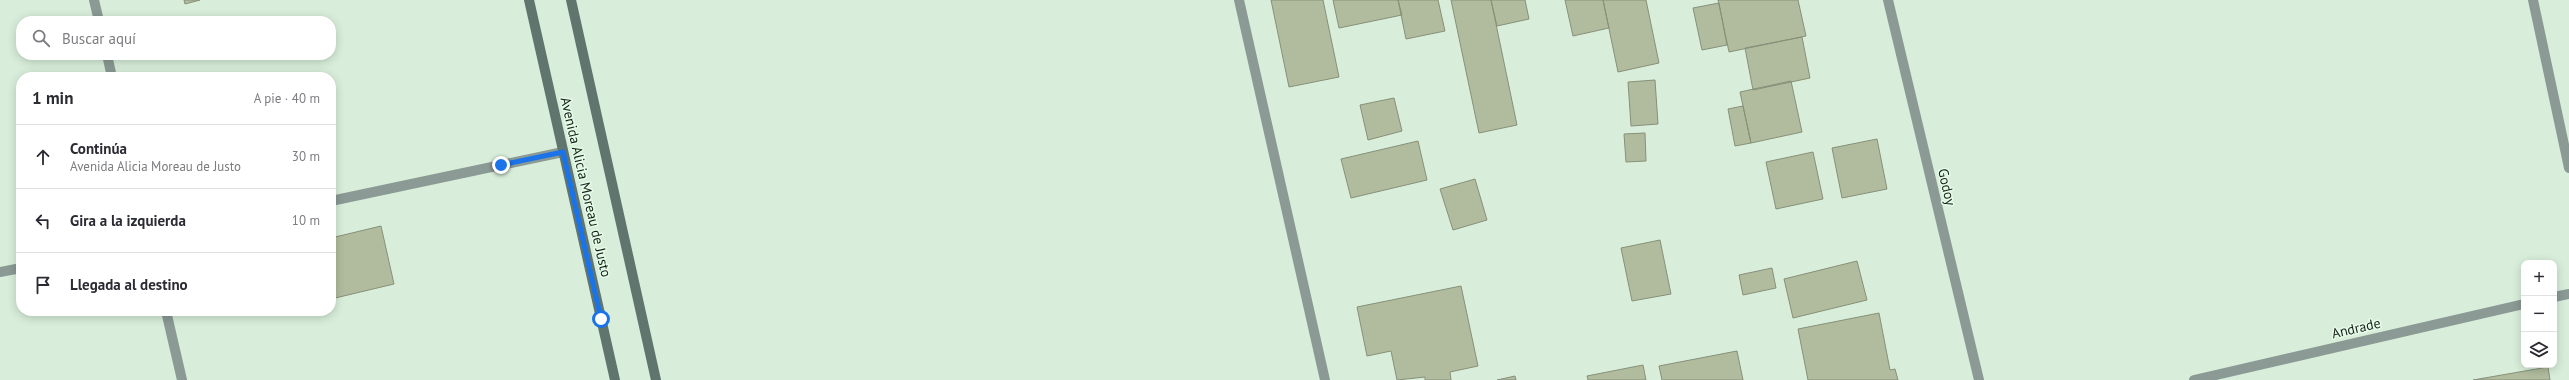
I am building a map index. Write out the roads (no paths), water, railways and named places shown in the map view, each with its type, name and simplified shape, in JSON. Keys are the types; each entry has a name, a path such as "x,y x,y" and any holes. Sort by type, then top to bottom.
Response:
{"main road":[{"name":"Avenida Alicia Moreau de Justo","path":"529,0 615,380"},
{"name":"Avenida Alicia Moreau de Justo","path":"570,0 656,380"}],"street":[{"path":"94,0 98,16"},
{"path":"1239,0 1325,380"},
{"name":"Godoy","path":"1888,0 1979,380"},
{"path":"2532,0 2569,168"},
{"path":"107,60 111,72"},
{"path":"336,200 563,152"},
{"path":"0,272 16,269"},
{"path":"2557,296 2569,294"},
{"name":"Andrade","path":"2194,380 2521,305"},
{"path":"167,316 182,380"}]}
